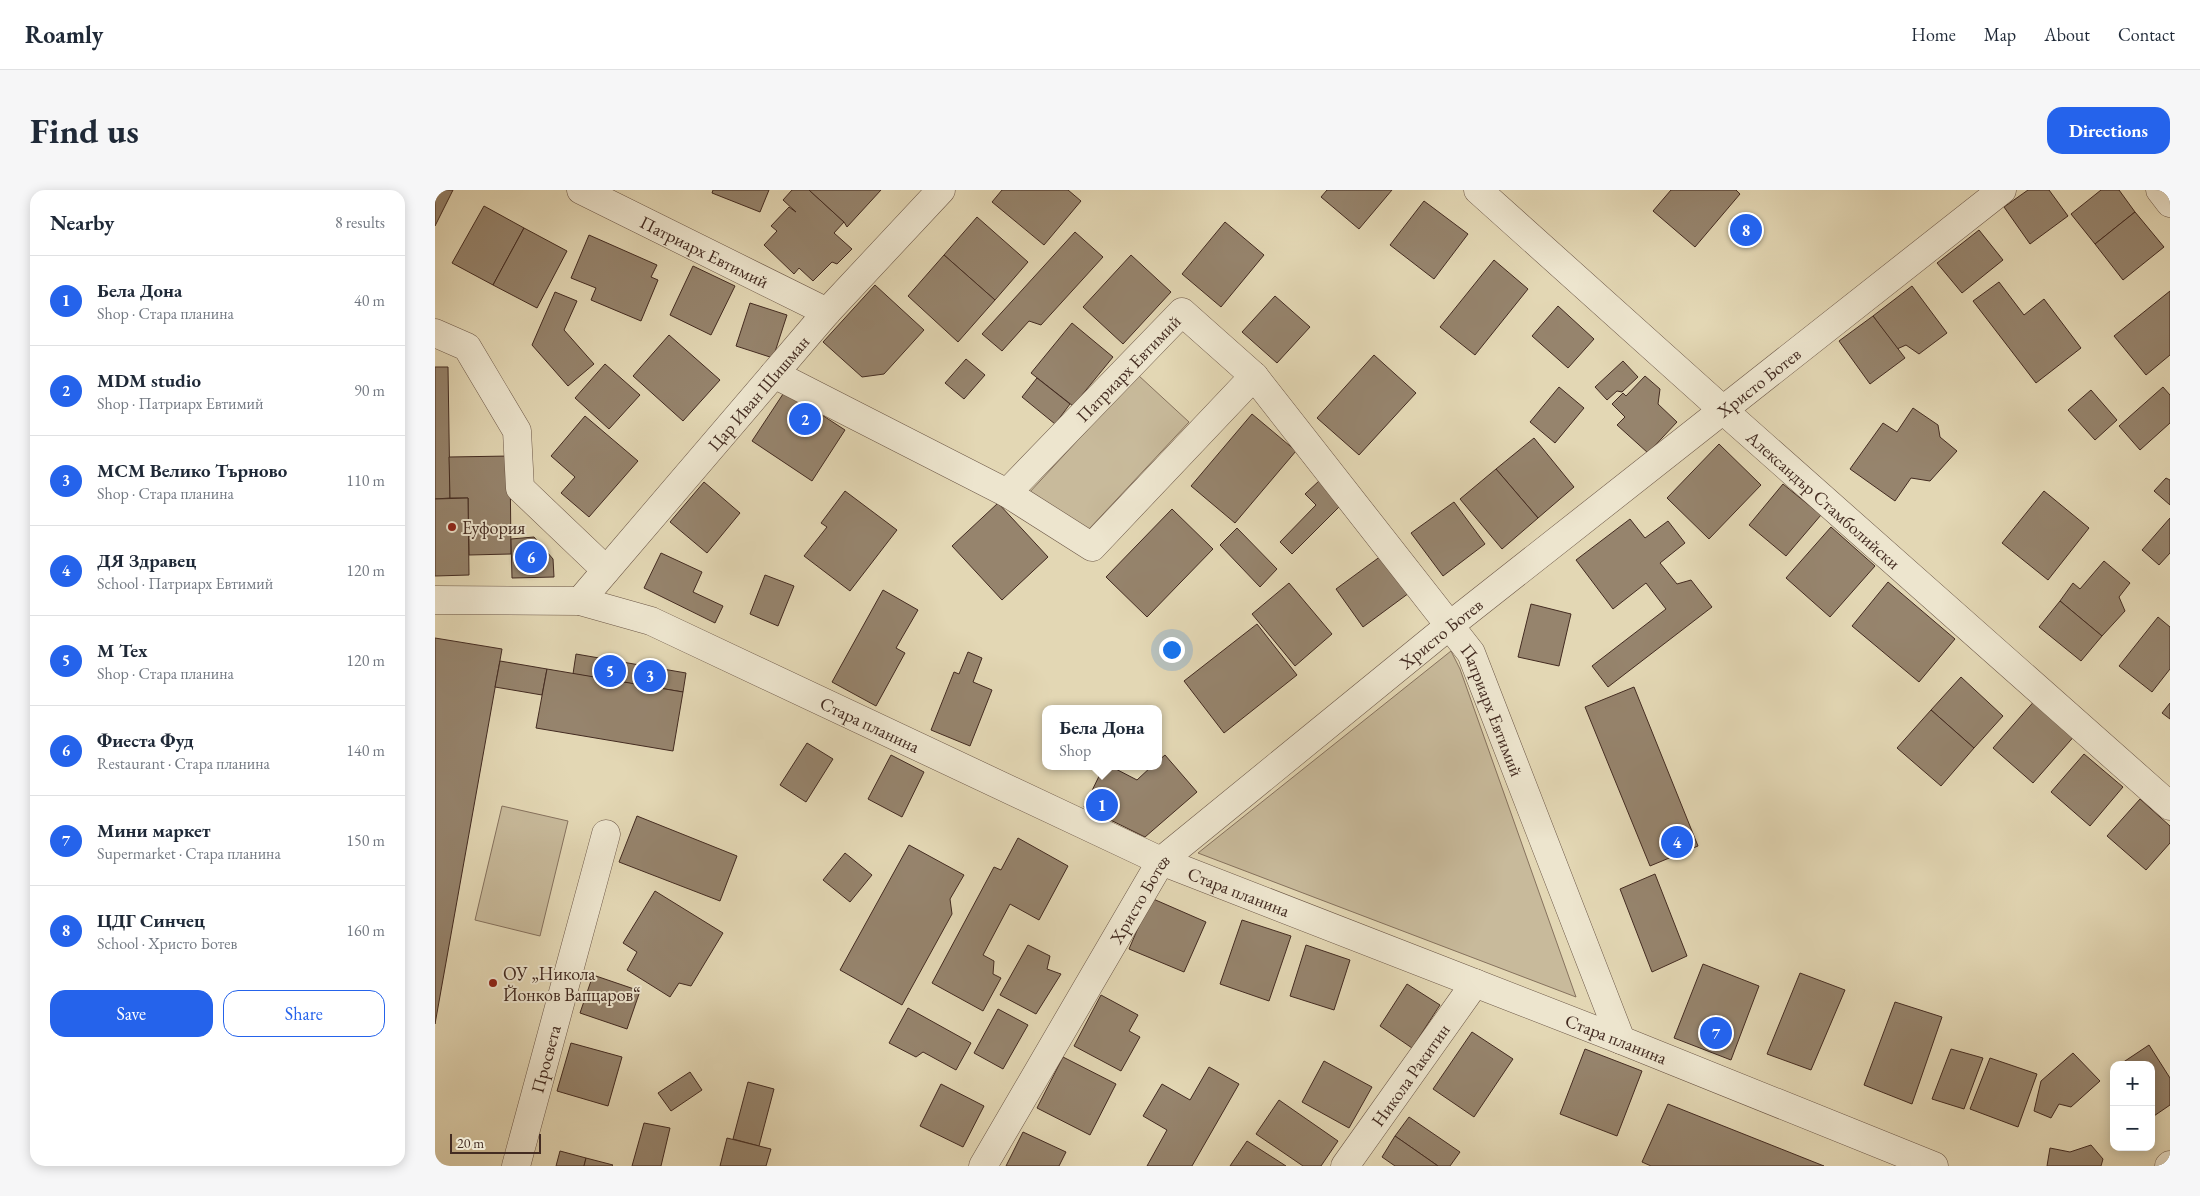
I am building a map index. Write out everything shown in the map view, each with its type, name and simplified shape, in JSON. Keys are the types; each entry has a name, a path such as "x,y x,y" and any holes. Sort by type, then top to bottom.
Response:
{"street":[{"name":"Патриарх Евтимий","path":"581,190 827,312"},
{"name":"Цар Иван Шишман","path":"580,601 827,312 941,190"},
{"name":"Александър Стамболийски","path":"1478,190 2170,806"},
{"name":"Христо Ботев","path":"983,1166 1161,861 1449,626 2002,190"},
{"path":"2160,190 2170,203"},
{"name":"Патриарх Евтимий","path":"1007,494 1182,312 1254,376 1471,653 1621,1040"},
{"path":"435,333 467,347 517,431 520,488 606,570"},
{"path":"774,374 1007,494 1092,547 1254,376"},
{"name":"Стара планина","path":"435,600 580,601 651,620 1161,861 1621,1040 1934,1166"},
{"name":"Просвета","path":"516,1166 606,834"},
{"name":"Никола Ракитин","path":"1345,1166 1475,983"}],"shaded area":[{"path":"1138,375 1189,422 1089,529 1028,494"},
{"path":"1451,651 1460,669 1576,997 1198,853"},
{"path":"502,806 568,821 540,936 475,920"}],"building":[{"path":"435,190 453,190 435,226"},
{"path":"713,190 769,190 760,212 712,193"},
{"path":"792,190 809,190 844,222 834,233 852,249 837,264 832,262 813,281 799,268 794,274 764,245 777,231 771,226 789,207 796,212 783,200"},
{"path":"809,190 881,190 847,227"},
{"path":"1002,190 1068,190 1081,201 1044,245 992,202"},
{"path":"1327,190 1392,190 1359,229 1321,197"},
{"path":"1671,190 1736,190 1740,194 1695,247 1653,211"},
{"path":"2028,190 2049,190 2068,216 2030,244 2004,207"},
{"path":"2101,190 2119,190 2135,212 2095,244 2071,214"},
{"path":"1424,201 1468,234 1434,279 1390,245"},
{"path":"484,206 524,228 493,285 452,263"},
{"path":"2135,212 2164,247 2123,280 2095,244"},
{"path":"977,217 1028,262 995,300 944,255"},
{"path":"1225,222 1264,255 1221,307 1182,274"},
{"path":"524,228 567,251 537,308 493,285"},
{"path":"1979,230 2003,260 1962,293 1937,263"},
{"path":"1075,232 1103,257 1041,325 1029,321 1002,351 982,334"},
{"path":"589,235 657,265 651,277 658,280 641,321 591,300 596,288 571,278"},
{"path":"944,255 995,300 958,342 908,296"},
{"path":"1131,255 1171,292 1123,344 1083,307"},
{"path":"1494,260 1528,289 1475,355 1440,327"},
{"path":"693,266 735,286 711,335 670,315"},
{"path":"1999,282 2024,315 2044,299 2081,348 2036,383 1973,301"},
{"path":"875,285 924,330 884,374 862,377 823,342"},
{"path":"1912,286 1947,333 1919,354 1906,345 1897,349 1873,316"},
{"path":"2170,291 2170,355 2146,375 2114,336"},
{"path":"555,292 577,301 564,330 594,364 568,386 532,345"},
{"path":"1275,296 1310,327 1277,363 1242,332"},
{"path":"750,303 787,315 773,358 736,346"},
{"path":"1558,306 1594,339 1568,368 1532,336"},
{"path":"1873,316 1905,358 1870,384 1839,341"},
{"path":"1072,323 1113,357 1073,406 1031,373"},
{"path":"669,335 720,380 683,421 633,376"},
{"path":"1374,355 1416,393 1359,455 1317,418"},
{"path":"966,359 985,375 964,399 945,383"},
{"path":"1623,361 1638,377 1622,392 1617,391 1607,400 1595,387"},
{"path":"605,364 640,395 609,429 575,398"},
{"path":"435,367 448,367 450,498 435,499"},
{"path":"1645,376 1660,389 1658,404 1677,422 1648,453 1617,425 1625,417 1612,404 1623,393 1626,396"},
{"path":"1037,378 1070,404 1055,424 1022,397"},
{"path":"1559,387 1584,408 1555,443 1530,422"},
{"path":"2163,387 2170,395 2170,423 2140,450 2119,426"},
{"path":"2091,390 2117,420 2095,440 2068,410"},
{"path":"785,391 845,430 812,481 752,441"},
{"path":"1913,408 1938,425 1940,437 1957,451 1930,481 1911,478 1895,501 1850,469 1883,423 1897,432"},
{"path":"1252,414 1296,451 1235,523 1191,486"},
{"path":"585,416 638,461 589,517 561,493 575,477 551,456"},
{"path":"1534,438 1574,487 1538,518 1496,469"},
{"path":"1719,444 1761,485 1709,539 1667,498"},
{"path":"510,456 511,554 469,555 468,498 450,498 449,457"},
{"path":"1496,469 1538,518 1502,549 1460,499"},
{"path":"2166,478 2170,480 2170,505 2154,491"},
{"path":"1320,480 1343,503 1292,554 1280,542 1316,505 1305,494"},
{"path":"704,482 740,513 707,553 670,522"},
{"path":"1783,484 1821,515 1786,556 1749,525"},
{"path":"845,491 897,530 850,591 804,556 827,527 821,523"},
{"path":"2044,491 2089,528 2048,580 2002,543"},
{"name":"Еуфория","path":"468,498 469,575 435,576 435,499"},
{"path":"1454,502 1485,544 1443,576 1411,533"},
{"path":"998,503 1048,557 1002,600 952,546"},
{"path":"1172,509 1213,549 1147,617 1106,577"},
{"path":"2170,518 2170,553 2159,565 2142,550"},
{"path":"1630,519 1645,538 1668,521 1685,543 1660,563 1677,584 1691,580 1712,607 1608,687 1592,666 1666,609 1646,583 1613,609 1576,560"},
{"path":"1831,527 1875,566 1830,617 1786,578"},
{"path":"1237,528 1277,569 1260,587 1220,545"},
{"path":"534,537 553,559 554,577 512,578 511,539"},
{"path":"661,553 702,572 693,592 723,606 715,623 644,588"},
{"path":"1381,556 1409,593 1363,627 1336,589"},
{"path":"2104,561 2130,583 2119,597 2125,611 2102,636 2060,601 2073,583 2080,589"},
{"path":"765,575 794,586 778,626 750,614"},
{"path":"1888,582 1955,639 1919,682 1852,626"},
{"path":"1289,583 1332,634 1295,666 1252,614"},
{"path":"883,590 918,610 896,648 905,653 876,706 832,682"},
{"path":"2060,601 2102,636 2081,661 2039,627"},
{"path":"1531,604 1571,614 1559,666 1518,657"},
{"path":"2158,617 2170,627 2170,669 2152,692 2119,666"},
{"path":"1257,624 1297,675 1224,733 1184,681"},
{"path":"435,638 502,649 435,1024"},
{"path":"968,652 982,658 973,682 992,690 970,746 931,730 954,672 959,674"},
{"path":"576,654 686,673 683,692 573,674"},
{"path":"500,661 547,669 542,695 495,687"},
{"path":"547,669 683,692 673,751 536,728"},
{"path":"1961,677 2003,716 1974,748 1931,710"},
{"path":"1634,687 1698,846 1650,866 1585,707"},
{"path":"2037,698 2077,733 2033,783 1993,748"},
{"path":"2170,703 2170,719 2162,713"},
{"path":"1931,710 1974,748 1941,786 1897,748"},
{"path":"807,743 833,759 806,802 780,785"},
{"path":"2084,754 2123,787 2090,826 2051,792"},
{"path":"891,755 924,772 902,817 868,799"},
{"path":"1165,755 1197,792 1145,837 1084,807 1102,770 1118,770 1137,780 1148,770 1162,770 1162,758"},
{"path":"2140,799 2170,826 2170,843 2146,870 2107,836"},
{"path":"637,816 737,856 720,901 619,862"},
{"path":"1018,838 1068,866 1039,920 1010,904 983,955 994,961 993,974 1001,978 983,1011 932,983 994,867 1001,870"},
{"path":"909,845 964,875 950,899 952,914 902,1005 840,970"},
{"path":"845,853 872,875 850,902 823,880"},
{"path":"1655,874 1687,956 1652,972 1620,889"},
{"path":"655,891 723,933 691,986 679,983 670,997 627,970 637,952 623,943"},
{"path":"1151,898 1206,922 1184,972 1129,949"},
{"path":"1242,920 1291,936 1269,1001 1220,984"},
{"path":"1028,945 1050,956 1047,969 1061,974 1036,1014 1000,995"},
{"path":"1306,945 1350,960 1334,1010 1290,996"},
{"path":"1703,964 1759,986 1731,1060 1674,1038"},
{"path":"1800,973 1845,990 1811,1070 1767,1054"},
{"path":"593,975 640,991 627,1029 580,1013"},
{"path":"1407,984 1440,1005 1412,1048 1380,1026"},
{"path":"1101,995 1138,1015 1129,1031 1140,1037 1121,1071 1074,1046"},
{"path":"1895,1002 1942,1017 1912,1104 1864,1085"},
{"path":"908,1008 971,1043 956,1070 923,1052 916,1057 889,1043"},
{"path":"998,1009 1028,1025 1003,1069 974,1053"},
{"path":"1472,1032 1513,1059 1474,1117 1433,1089"},
{"path":"571,1043 622,1057 608,1106 557,1091"},
{"path":"2149,1045 2170,1078 2170,1105 2155,1115 2155,1061 2125,1061"},
{"path":"1585,1049 1642,1071 1617,1136 1560,1114"},
{"path":"1951,1049 1983,1058 1964,1109 1932,1099"},
{"path":"2073,1053 2100,1081 2071,1107 2059,1104 2051,1118 2034,1111 2041,1081"},
{"path":"1063,1057 1116,1084 1090,1135 1037,1108"},
{"path":"1990,1058 2037,1074 2018,1127 1970,1109"},
{"path":"1324,1061 1372,1087 1349,1128 1302,1102"},
{"path":"1209,1067 1239,1084 1192,1166 1147,1166 1167,1130 1143,1116 1162,1084 1190,1100"},
{"path":"690,1072 702,1090 671,1111 658,1093"},
{"path":"748,1082 774,1089 759,1146 733,1139"},
{"path":"941,1084 984,1106 963,1147 920,1126"},
{"path":"1279,1100 1338,1141 1321,1166 1303,1166 1256,1134"},
{"path":"1668,1104 1824,1166 1651,1166 1642,1162"},
{"path":"1409,1117 1460,1152 1450,1166 1438,1166 1395,1136"},
{"path":"644,1123 670,1128 661,1166 632,1166"},
{"path":"1023,1132 1066,1152 1059,1166 1006,1166"},
{"path":"1395,1136 1438,1166 1395,1166 1382,1157"},
{"path":"727,1138 771,1149 766,1166 720,1166"},
{"path":"1247,1141 1286,1166 1230,1166"},
{"path":"2091,1145 2103,1159 2101,1166 2047,1166 2050,1148 2070,1152"},
{"path":"560,1151 586,1158 584,1166 556,1166"},
{"path":"586,1158 613,1165 584,1166"}],"place":[{"name":"ЦДГ Синчец","path":"1746,230"},
{"name":"MDM studio","path":"805,419"},
{"name":"Еуфория","path":"452,527"},
{"name":"Фиеста Фуд","path":"531,557"},
{"name":"М Тех","path":"610,671"},
{"name":"МСМ Велико Търново","path":"650,676"},
{"name":"Бела Дона","path":"1102,805"},
{"name":"ДЯ Здравец","path":"1677,842"},
{"name":"ОУ „Никола Йонков Вапцаров“","path":"493,983"},
{"name":"Мини маркет","path":"1716,1033"}]}
